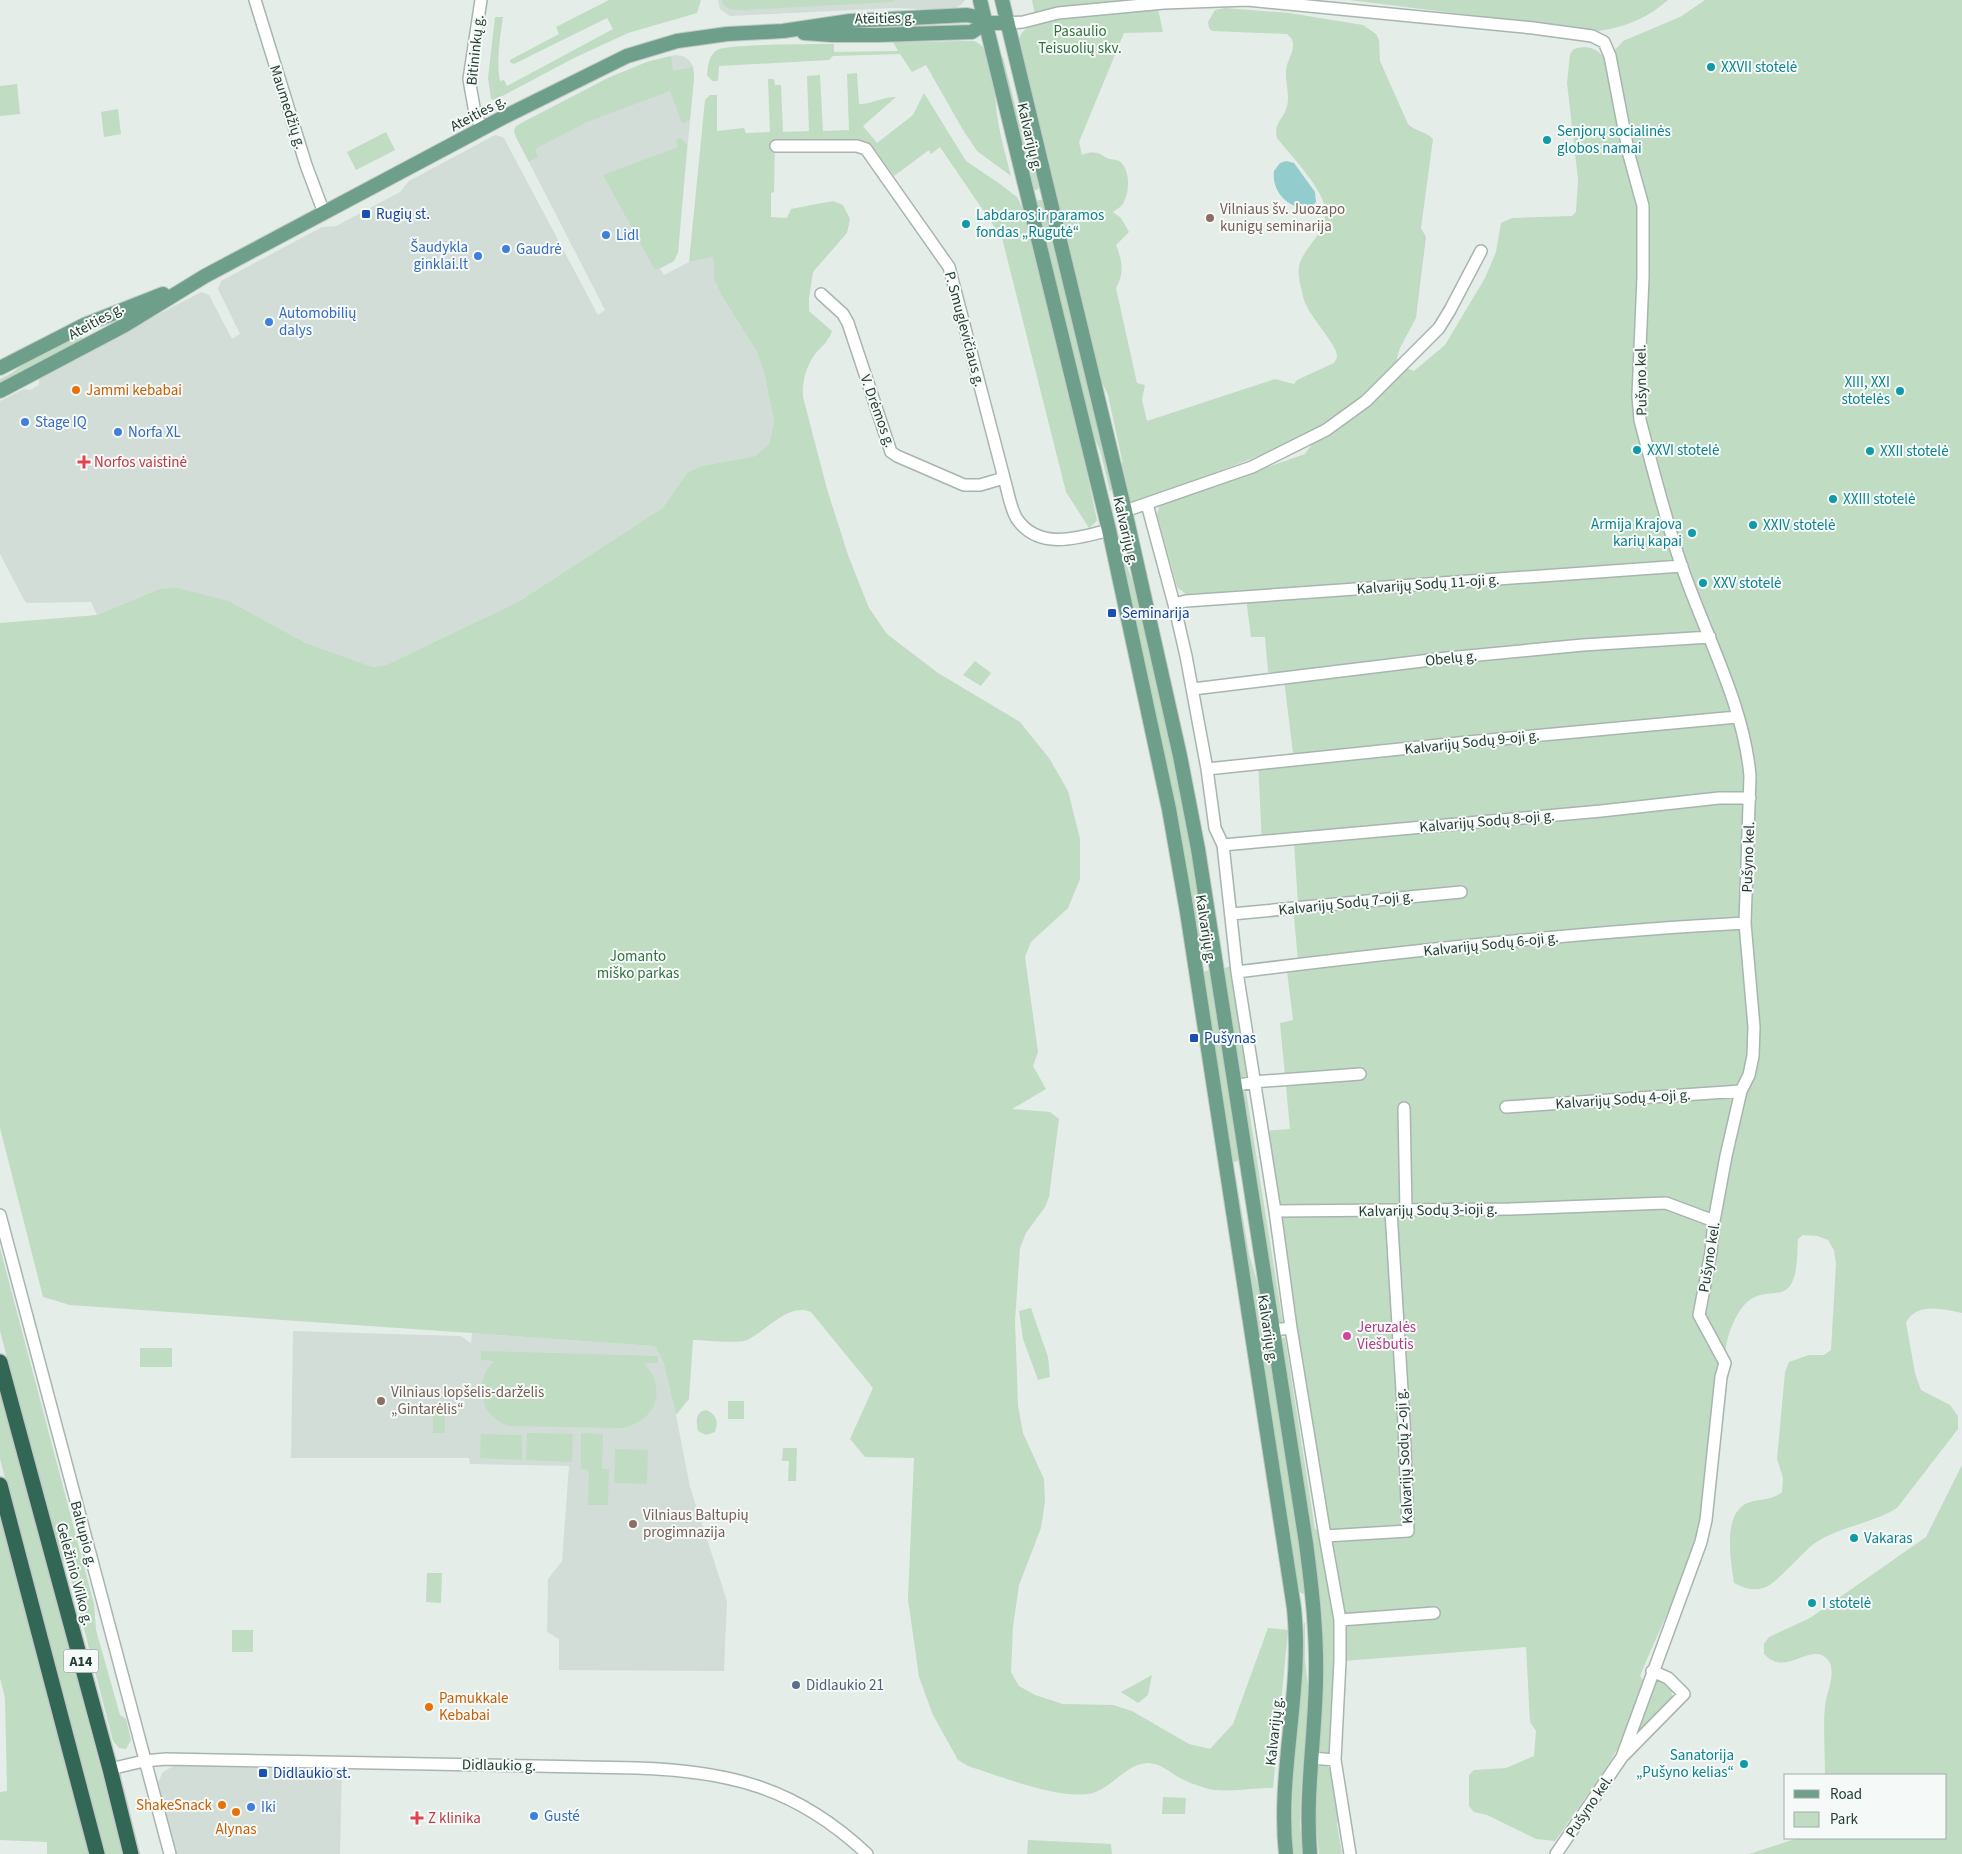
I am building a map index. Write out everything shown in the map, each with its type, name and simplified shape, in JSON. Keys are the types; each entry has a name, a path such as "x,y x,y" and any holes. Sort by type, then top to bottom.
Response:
{"highway":[{"name":"Geležinio Vilko g.","path":"0,1362 110,1769 130,1854"},
{"name":"A14","path":"0,1485 97,1854"}],"main road":[{"name":"Kalvarijų g.","path":"980,0 1109,530 1170,809 1294,1608 1297,1648 1296,1678 1285,1788 1286,1854"},
{"name":"Kalvarijų g.","path":"1002,0 1171,711 1196,840 1306,1543 1314,1606 1316,1682 1308,1800 1310,1854"},
{"name":"Ateities g.","path":"0,391 90,343 205,276 482,129 627,56 678,41 727,34 783,31 832,35 972,32 986,23 1008,23"},
{"name":"Ateities g.","path":"0,368 84,325 205,276"},
{"path":"84,325 90,343"},
{"path":"1109,530 1126,518"},
{"path":"1227,1167 1247,1164"},
{"path":"1294,1608 1314,1606"}],"street":[{"name":"Maumedžių g.","path":"255,0 292,122 324,213"},
{"name":"Bitininkų g.","path":"481,0 469,79 475,113 482,129"},
{"name":"Pušyno kel.","path":"1008,23 1023,22 1058,13 1203,0 1247,0 1533,28 1592,36 1604,42 1610,56 1629,155 1643,206 1638,396 1640,420 1682,566 1710,637 1746,741 1750,776 1750,798 1745,923 1754,1027 1749,1075 1741,1091 1714,1221 1711,1252 1699,1315 1725,1363 1721,1377 1706,1520 1693,1568 1652,1671 1622,1757"},
{"name":"P. Smuglevičiaus g.","path":"776,146 857,146 866,149 945,260 951,273 1004,478 1018,520 1033,534 1047,539 1068,540 1109,530"},
{"path":"1126,518 1147,504 1252,467 1326,430 1366,401 1439,328 1481,251"},
{"name":"V. Drėmos g.","path":"821,294 843,314 848,323 891,452 896,456 964,485 980,485 1004,478"},
{"path":"1147,504 1174,604 1193,689 1215,828 1223,846 1237,972 1275,1211 1290,1328 1340,1620 1335,1760 1350,1854"},
{"name":"Kalvarijų Sodų 11-oji g.","path":"1174,604 1196,600 1682,566"},
{"name":"Obelų g.","path":"1193,689 1447,658 1583,644 1710,637"},
{"name":"Kalvarijų Sodų 9-oji g.","path":"1206,769 1737,717"},
{"name":"Kalvarijų Sodų 8-oji g.","path":"1223,846 1601,811 1719,798 1750,798"},
{"name":"Kalvarijų Sodų 7-oji g.","path":"1232,914 1461,892"},
{"name":"Kalvarijų Sodų 6-oji g.","path":"1237,972 1669,927 1745,923"},
{"path":"1235,1086 1253,1082 1360,1074"},
{"name":"Kalvarijų Sodų 4-oji g.","path":"1506,1107 1741,1091"},
{"path":"1404,1108 1406,1211"},
{"name":"Kalvarijų Sodų 3-ioji g.","path":"1275,1211 1510,1210 1666,1204 1714,1221"},
{"name":"Kalvarijų Sodų 2-oji g.","path":"1325,1536 1408,1531 1404,1424 1391,1211"},
{"name":"Baltupio g.","path":"0,1214 170,1854"},
{"path":"1273,1330 1290,1328"},
{"path":"1340,1620 1434,1613"},
{"name":"Pušyno kel.","path":"1556,1854 1622,1757 1684,1694 1668,1678 1652,1671"},
{"path":"1311,1758 1335,1760"},
{"name":"Didlaukio g.","path":"110,1769 144,1761 166,1759 637,1768 697,1771 744,1782 782,1796 822,1818 867,1854"}],"shaded area":[{"path":"718,0 965,0 952,10 893,8 730,16 720,9"},
{"path":"675,55 683,56 689,60 693,66 694,77 678,252 674,261 660,269 664,275 689,262 713,257 714,280 723,298 757,352 764,372 774,422 769,444 755,456 702,466 688,472 664,508 518,602 386,665 373,667 306,643 229,601 159,589 97,615 91,602 27,603 24,600 0,554 0,401 24,389 30,390 39,385 42,375 201,292 209,295 232,339 240,334 218,289 221,281 322,227 336,226 400,192 409,181 495,135 503,137 505,140 598,315 605,310 514,130 521,123 608,78 647,62"},
{"name":"Vilniaus Baltupių progimnazija","path":"293,1331 461,1336 471,1343 472,1333 655,1346 663,1361 690,1487 727,1601 724,1671 559,1670 559,1639 547,1632 548,1579 562,1561 569,1466 470,1464 469,1458 291,1458"},
{"path":"175,1765 342,1771 340,1854 176,1854 158,1782 163,1772"}],"green space":[{"path":"609,0 701,0 697,13 628,33 574,58 495,100 491,99 488,78 495,17 503,17 498,65 500,81 504,80 507,86 613,29 607,18 514,64 510,62 510,60 559,34 556,27"},
{"path":"722,0 895,0 892,2 742,10 727,8"},
{"name":"Pasaulio Teisuolių skv.","path":"1032,0 1156,0 1163,32 1124,33 1079,142 1082,155 1095,152 1101,154 1108,159 1119,161 1126,170 1128,182 1127,195 1121,206 1113,212 1121,218 1129,232 1116,245 1120,256 1122,272 1116,288 1137,383 1145,385 1142,400 1147,421 1275,379 1294,384 1297,380 1334,363 1337,357 1333,345 1307,307 1299,274 1302,258 1321,230 1324,222 1324,204 1304,170 1277,138 1276,133 1276,128 1286,110 1288,102 1286,70 1293,47 1291,38 1287,34 1212,31 1209,28 1208,22 1215,10 1225,8 1289,13 1363,25 1376,34 1379,40 1380,61 1408,124 1433,139 1421,228 1426,237 1416,318 1400,348 1397,358 1400,366 1414,371 1445,345 1485,278 1496,252 1501,223 1512,218 1572,216 1576,212 1578,179 1567,83 1570,54 1574,49 1592,48 1606,60 1623,41 1680,17 1705,0 1962,0 1962,1313 1931,1308 1924,1309 1911,1316 1906,1322 1915,1373 1921,1390 1950,1405 1958,1416 1958,1429 1897,1508 1877,1518 1825,1537 1815,1543 1768,1586 1752,1589 1734,1583 1730,1538 1731,1526 1735,1515 1741,1507 1750,1502 1771,1498 1782,1492 1783,1478 1777,1459 1785,1372 1789,1362 1809,1355 1824,1355 1831,1350 1836,1264 1834,1250 1828,1240 1817,1236 1803,1235 1798,1239 1796,1270 1790,1286 1782,1292 1760,1295 1751,1299 1741,1309 1731,1329 1720,1373 1704,1499 1689,1560 1640,1676 1645,1682 1623,1739 1607,1767 1555,1841 1536,1839 1487,1815 1474,1812 1469,1806 1469,1775 1474,1770 1506,1768 1534,1756 1536,1731 1530,1722 1526,1647 1343,1661 1264,1131 1290,1129 1280,1023 1293,1020 1286,963 1298,961 1293,906 1298,905 1294,842 1262,844 1258,760 1293,753 1283,672 1268,672 1265,637 1251,637 1245,590 1187,595 1177,587 1157,514 1160,505 1305,454 1312,444 1306,438 1138,502 1127,501 1123,485 1122,460 1108,395 1096,370 1018,45 1023,31 1037,25"},
{"path":"1349,0 1668,0 1636,21 1599,31"},
{"path":"974,41 987,53 991,63 998,123 1011,176 977,151 926,65 912,72 900,54 833,56 829,60 719,66 718,81 712,81 707,75 712,55 717,50 724,48 834,44 834,52 898,51 893,42"},
{"path":"671,56 673,71 693,67 694,77 690,119 685,123 682,123 670,91 587,122 535,149 538,157 529,162 516,137 514,130 516,126 608,78 647,62"},
{"path":"1001,57 1003,57 1019,121 1033,156 1040,186 1037,190 1033,189"},
{"name":"Jomanto miško parkas","path":"857,73 859,104 896,97 863,126 877,143 913,115 924,93 966,161 1017,197 1026,215 1082,448 1097,521 1089,528 1066,492 1002,238 940,147 931,154 929,150 894,176 872,147 865,141 775,141 774,192 771,193 771,217 787,218 791,209 833,201 843,205 850,219 847,233 813,272 809,311 832,331 808,367 803,387 803,397 827,489 848,555 869,608 887,634 938,673 1020,722 1049,758 1068,791 1080,839 1080,879 1068,908 1031,942 1025,957 1038,1052 1033,1066 1046,1089 1012,1109 1050,1112 1059,1119 1049,1197 1045,1207 1026,1233 1020,1248 1015,1321 1018,1405 1023,1433 1044,1479 1045,1501 1041,1528 1019,1585 1013,1627 1011,1672 1019,1686 1035,1695 1063,1704 1113,1705 1132,1711 1189,1744 1210,1749 1233,1724 1268,1628 1288,1630 1273,1788 1213,1790 1186,1781 1160,1766 1146,1763 1132,1768 1093,1793 1080,1795 1064,1794 1013,1781 968,1766 958,1760 933,1715 919,1677 908,1599 914,1458 865,1457 850,1439 873,1388 811,1312 802,1310 786,1314 755,1336 743,1341 693,1340 689,1399 676,1415 663,1361 655,1346 70,1305 43,1297 0,1128 0,623 97,615 159,589 177,588 229,601 306,643 373,667 386,665 518,602 663,508 688,472 702,466 755,456 769,444 774,422 764,372 757,352 723,298 714,280 713,257 689,262 705,100 710,95 717,95 717,131 744,128 746,133 770,132 768,79 774,79 775,85 781,85 783,132 809,131 807,76 820,75 823,131 849,130 847,74"},
{"path":"17,84 20,114 0,116 0,86"},
{"path":"118,109 121,134 104,137 101,112"},
{"path":"386,132 395,150 356,170 347,152"},
{"path":"681,138 687,145 678,252 674,261 655,270 603,175 678,147 676,140"},
{"path":"1038,200 1042,200 1044,203 1112,490 1110,491 1100,450 1090,429 1036,203"},
{"path":"79,334 83,336 81,341 0,383 0,379 12,373 26,362"},
{"path":"1119,543 1137,594 1159,684 1186,822 1209,959 1200,960 1174,802 1117,544"},
{"path":"975,661 991,673 981,686 963,675"},
{"path":"1227,938 1230,940 1250,1076 1245,1080 1239,1079 1222,969 1231,966"},
{"path":"1210,970 1240,1158 1236,1162 1232,1161 1202,972"},
{"path":"1246,1091 1283,1324 1277,1322 1242,1094"},
{"path":"1236,1178 1249,1254 1262,1299 1306,1589 1304,1594 1299,1591 1234,1179"},
{"path":"0,1248 94,1604 96,1630 120,1715 126,1719 131,1740 126,1749 119,1748 113,1741 69,1571 58,1551 0,1331"},
{"path":"1031,1308 1048,1357 1050,1377 1038,1380 1023,1339 1019,1311"},
{"path":"1285,1337 1315,1529 1319,1529 1336,1629 1330,1752 1325,1755 1317,1751 1323,1663 1321,1610 1280,1340"},
{"path":"140,1348 172,1348 172,1367 140,1367"},
{"path":"481,1351 658,1356 658,1363 644,1363 651,1373 655,1384 657,1394 655,1403 643,1419 622,1428 509,1426 491,1415 482,1398 483,1379 494,1361 481,1360"},
{"path":"0,1388 123,1854 104,1854 0,1459"},
{"path":"728,1401 744,1401 744,1419 728,1419"},
{"path":"433,1410 445,1410 445,1433 433,1433"},
{"path":"706,1410 714,1416 717,1424 715,1432 706,1435 698,1431 697,1421 698,1415"},
{"path":"527,1433 573,1434 572,1462 526,1460"},
{"path":"581,1433 603,1434 602,1469 609,1469 608,1505 588,1505 589,1470 581,1469"},
{"path":"481,1434 522,1435 522,1460 480,1458"},
{"path":"783,1448 797,1448 796,1481 788,1481 789,1461 782,1461"},
{"path":"615,1449 648,1450 647,1484 614,1483"},
{"path":"1962,1465 1962,1854 1749,1854 1795,1839 1947,1839 1947,1774 1825,1774 1824,1714 1832,1674 1830,1663 1819,1654 1804,1656 1784,1663 1771,1660 1764,1654 1764,1644 1769,1637 1810,1618 1926,1537"},
{"path":"0,1511 89,1854 47,1854 47,1842 0,1840 0,1792 7,1791 5,1698 0,1678"},
{"path":"427,1573 442,1573 441,1603 426,1602"},
{"path":"1304,1623 1305,1661 1309,1694 1301,1793 1300,1825 1303,1854 1293,1854 1292,1796"},
{"path":"232,1630 253,1630 253,1652 232,1652"},
{"path":"1152,1675 1148,1695 1138,1703 1121,1692"},
{"path":"1666,1680 1671,1686 1672,1697 1644,1729 1637,1731 1655,1681"},
{"path":"1325,1764 1332,1771 1342,1854 1319,1854 1316,1828 1315,1768"},
{"path":"1163,1797 1186,1798 1185,1814 1162,1814"},
{"path":"1028,1840 1111,1844 1112,1854 1027,1854"}],"water":[{"path":"1286,161 1294,163 1315,192 1316,202 1311,208 1303,208 1289,203 1279,193 1274,179 1274,171 1280,163"}],"place":[{"name":"XXVII stotelė","path":"1711,67"},
{"name":"Senjorų socialinės globos namai","path":"1547,140"},
{"name":"Rugių st.","path":"366,214"},
{"name":"Vilniaus šv. Juozapo kunigų seminarija","path":"1210,218"},
{"name":"Labdaros ir paramos fondas „Rugutė“","path":"966,224"},
{"name":"Lidl","path":"606,235"},
{"name":"Gaudrė","path":"506,249"},
{"name":"Šaudykla ginklai.lt","path":"478,256"},
{"name":"Automobilių dalys","path":"269,322"},
{"name":"Jammi kebabai","path":"76,390"},
{"name":"XIII, XXI stotelės","path":"1900,391"},
{"name":"Stage IQ","path":"25,422"},
{"name":"Norfa XL","path":"118,432"},
{"name":"XXVI stotelė","path":"1637,450"},
{"name":"XXII stotelė","path":"1870,451"},
{"name":"Norfos vaistinė","path":"84,462"},
{"name":"XXIII stotelė","path":"1833,499"},
{"name":"XXIV stotelė","path":"1753,525"},
{"name":"Armija Krajova karių kapai","path":"1692,533"},
{"name":"XXV stotelė","path":"1703,583"},
{"name":"Seminarija","path":"1112,613"},
{"name":"Pušynas","path":"1194,1038"},
{"name":"Jeruzalės Viešbutis","path":"1347,1336"},
{"name":"Vilniaus lopšelis-darželis „Gintarėlis“","path":"381,1401"},
{"name":"Vilniaus Baltupių progimnazija","path":"633,1524"},
{"name":"Vakaras","path":"1854,1538"},
{"name":"I stotelė","path":"1812,1603"},
{"name":"Didlaukio 21","path":"796,1685"},
{"name":"Pamukkale Kebabai","path":"429,1707"},
{"name":"Sanatorija „Pušyno kelias“","path":"1744,1764"},
{"name":"Didlaukio st.","path":"263,1773"},
{"name":"ShakeSnack","path":"222,1805"},
{"name":"Iki","path":"251,1807"},
{"name":"Alynas","path":"236,1812"},
{"name":"Gusté","path":"534,1816"},
{"name":"Z klinika","path":"417,1818"}]}
